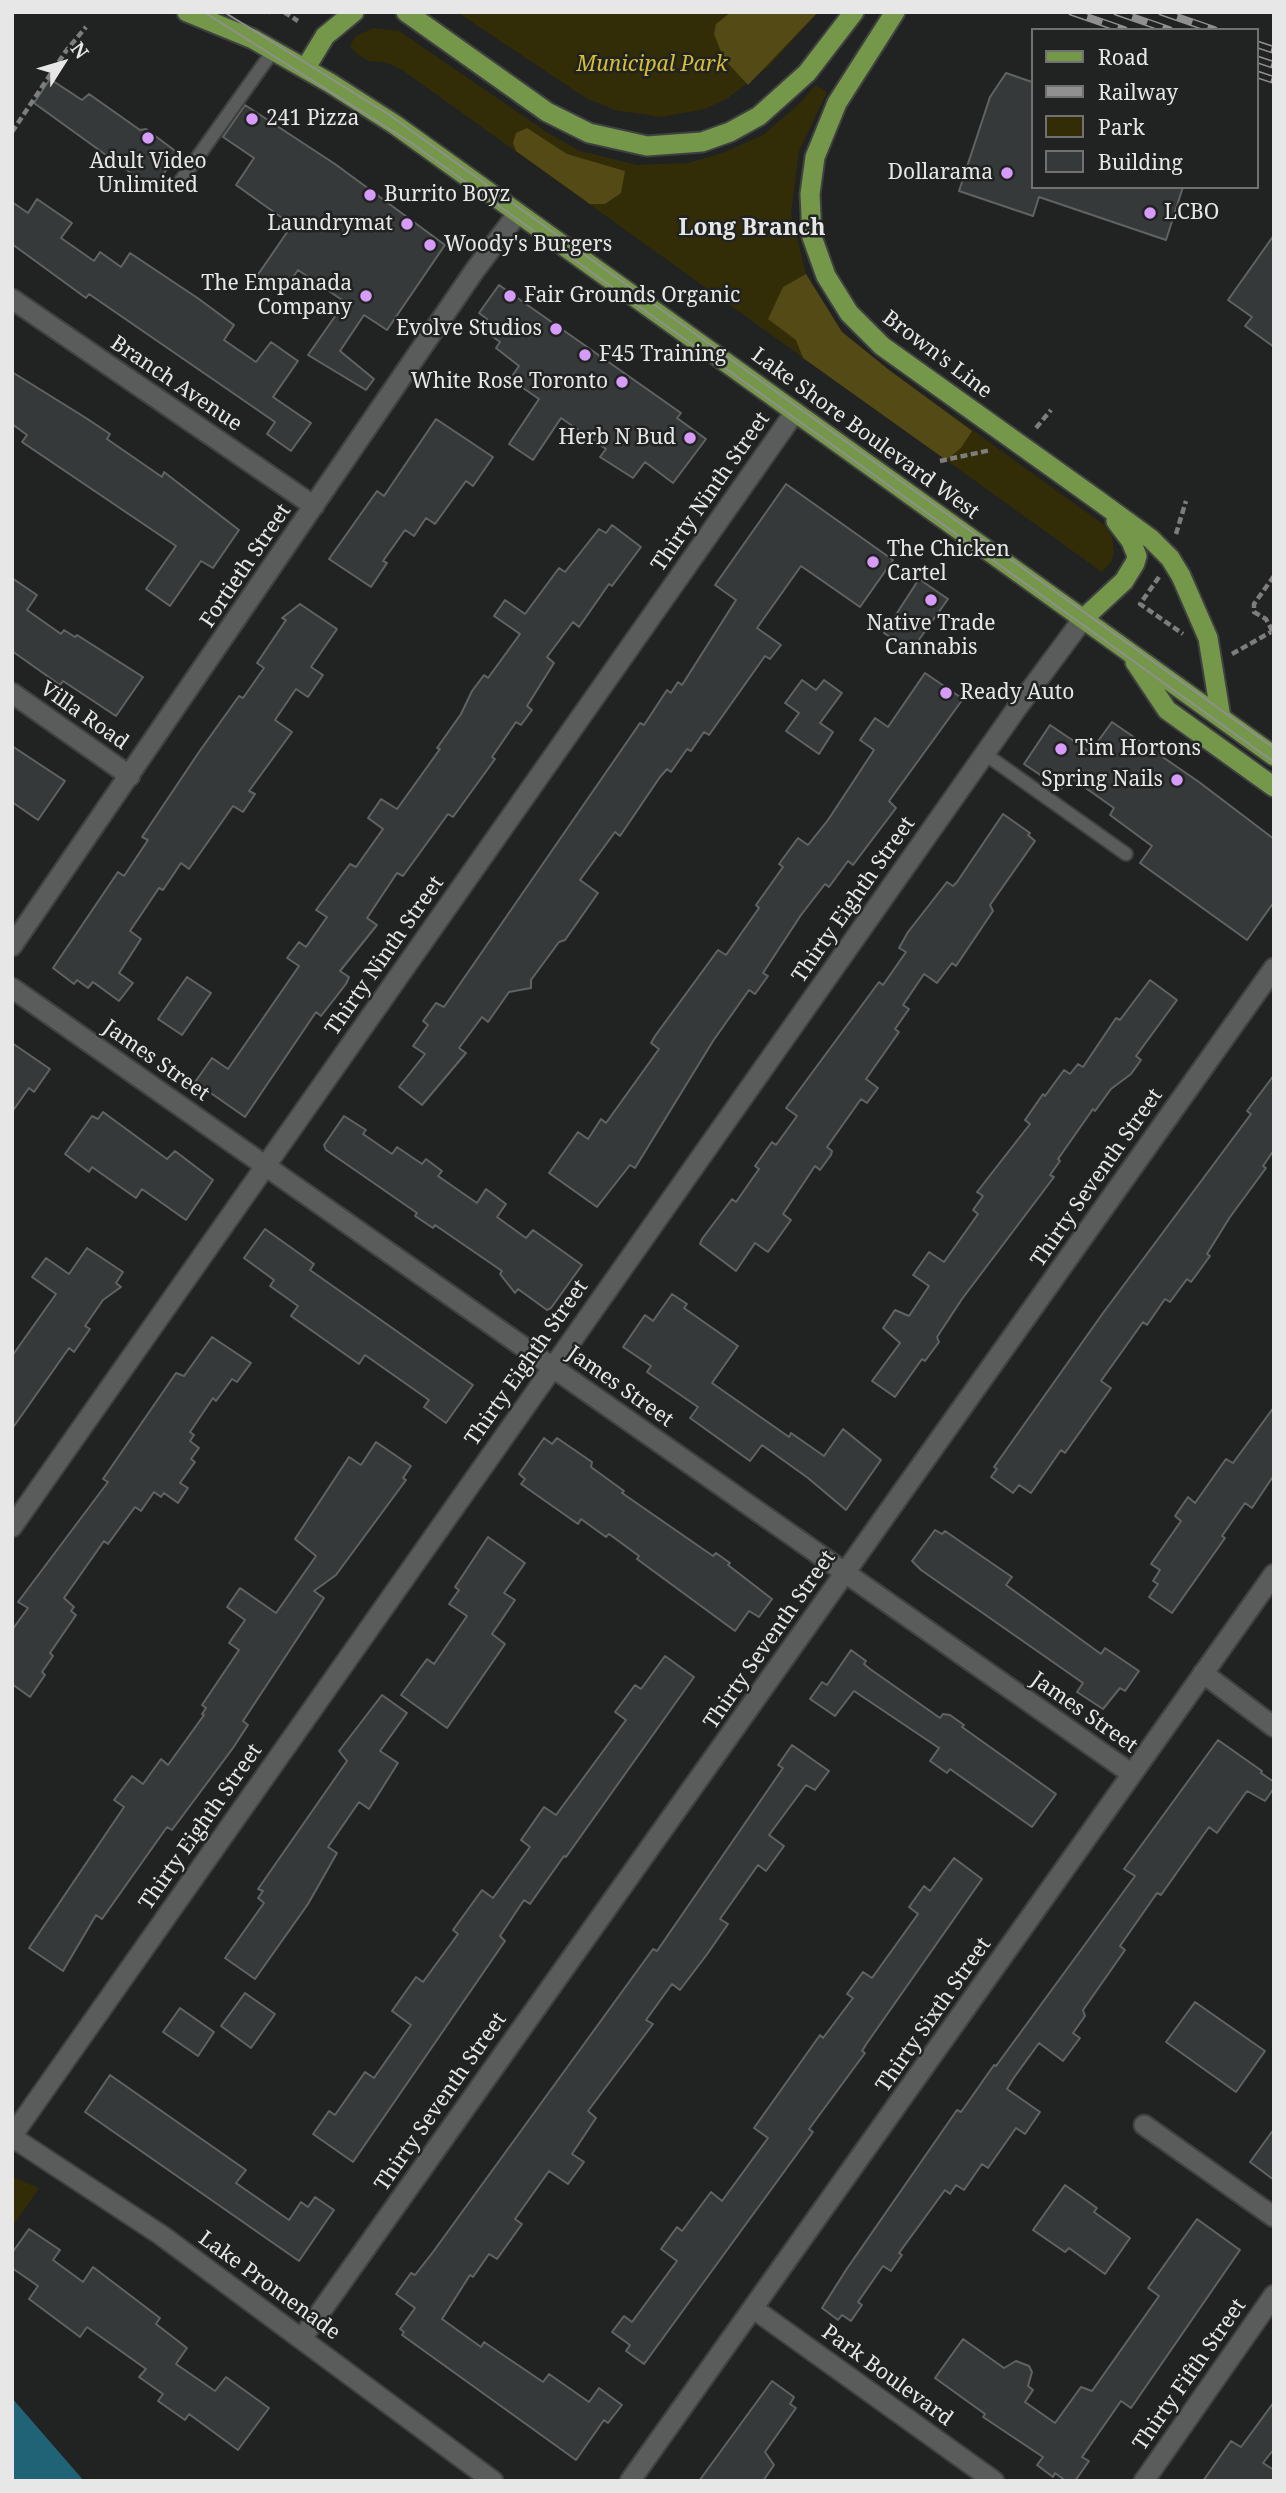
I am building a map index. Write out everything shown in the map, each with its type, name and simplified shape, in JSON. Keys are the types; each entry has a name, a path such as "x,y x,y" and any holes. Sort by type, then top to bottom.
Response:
{"main road":[{"path":"305,69 325,36 354,12"},
{"path":"406,12 547,112 589,133 647,146 702,142 730,132 759,116 807,73 854,12"},
{"name":"Brown's Line","path":"895,12 837,103 816,157 810,208 818,257 838,298 862,328 882,346 1151,539 1181,576 1208,638 1221,718"},
{"name":"Lake Shore Boulevard West","path":"191,13 273,51 394,124 1274,756"},
{"name":"Brown's Line","path":"1083,619 1124,581 1137,556 1124,530 1099,501"},
{"name":"Lake Shore Boulevard West","path":"1127,650 1167,710 1274,787"}],"street":[{"name":"Fortieth Street","path":"12,946 479,264 519,213"},
{"name":"Branch Avenue","path":"12,299 314,506"},
{"name":"Thirty Ninth Street","path":"12,1527 795,412"},
{"name":"Thirty Eighth Street","path":"12,2136 985,754 1083,619"},
{"name":"Villa Road","path":"12,693 130,776"},
{"name":"Thirty Seventh Street","path":"302,2338 1270,980"},
{"name":"James Street","path":"12,988 1132,1774"},
{"name":"Thirty Sixth Street","path":"630,2481 1274,1573"},
{"path":"1203,1673 1274,1727"},
{"path":"1144,2125 1274,2217"},
{"name":"Lake Promenade","path":"12,2136 104,2195 494,2481"},
{"name":"Thirty Fifth Street","path":"1144,2481 1274,2295"},
{"name":"Park Boulevard","path":"754,2309 994,2481"}],"lane":[{"path":"177,186 273,51"},
{"path":"985,754 1126,854"}],"path":[{"path":"284,12 298,21"},
{"path":"12,132 66,51 86,27"},
{"path":"1036,428 1051,410"},
{"path":"940,461 997,448"},
{"path":"1176,534 1186,501"},
{"path":"1161,572 1155,585 1140,604 1192,640"},
{"path":"1228,656 1272,633 1266,619 1254,612 1254,604 1274,576"}],"green space":[{"name":"Municipal Park","path":"457,12 818,12 769,66 728,98 705,109 661,117 615,110 586,98"},
{"path":"373,28 399,31 548,133 580,151 637,165 688,163 723,153 763,135 798,105 816,85 827,92 799,151 791,213 806,274 820,301 842,332 889,370 1104,525 1112,537 1112,561 1102,572 401,69 384,62 368,61 356,53 350,46 355,37"},
{"path":"12,2177 39,2188 12,2227"}],"shaded area":[{"path":"731,12 818,12 748,85 724,59 714,34 716,24"},
{"path":"527,128 567,154 625,171 621,193 605,204 590,204 516,151 513,143 516,133"},
{"path":"806,274 842,332 972,431 961,448 946,460 803,358 796,340 768,319 783,287"}],"water":[{"path":"12,2398 84,2481 12,2481"}],"building":[{"path":"1006,73 1030,81 1030,189 1182,189 1166,240 1039,197 1033,216 959,191 990,97"},
{"path":"50,79 82,100 89,94 140,130 146,129 178,153 153,189 34,103"},
{"path":"245,105 335,164 445,245 387,330 364,315 340,351 374,379 366,390 308,355 345,302 298,270 282,293 257,276 292,225 236,185 254,158 223,137"},
{"path":"37,199 72,223 61,238 94,261 100,252 121,267 130,253 234,325 224,340 256,362 271,342 298,361 273,397 311,423 291,451 267,434 275,422 89,294 86,298 12,244 12,202 28,213"},
{"path":"1274,235 1274,347 1245,326 1252,317 1228,300"},
{"path":"499,285 681,413 677,418 706,439 673,483 645,462 633,478 600,457 606,449 561,418 533,460 509,444 539,399 510,379 519,366 496,348 500,342 481,328 487,319 479,313"},
{"path":"12,372 110,434 107,439 162,477 164,472 239,530 213,568 201,561 170,606 146,589 176,546 22,442 27,435 12,424"},
{"path":"436,419 493,457 473,486 466,481 435,524 426,518 414,536 405,530 383,561 387,563 371,587 329,559 377,491 384,496"},
{"path":"786,484 893,560 860,607 801,566 757,628 781,645 770,659 765,656 709,735 704,732 691,751 687,749 671,772 667,769 660,777 620,836 615,832 580,880 598,893 565,940 559,942 531,980 531,988 509,992 488,1022 482,1017 459,1048 466,1053 422,1105 399,1087 425,1054 413,1046 428,1025 423,1021 436,1003 444,1007 640,723 644,725 667,690 671,693 678,682 682,685 736,600 715,585"},
{"path":"612,525 641,547 612,586 609,584 579,627 573,622 547,657 554,663 527,706 532,710 521,725 516,722 492,757 495,759 453,817 448,814 403,876 397,873 367,918 377,925 340,971 349,977 346,984 321,1016 316,1012 245,1117 195,1082 212,1058 228,1069 299,966 287,958 299,942 306,947 327,917 316,910 350,864 356,867 383,829 368,818 381,799 397,809 440,749 437,748 461,714 472,691 484,675 488,678 520,634 494,616 505,600 525,614 559,568 565,572 599,529 606,533"},
{"path":"12,578 37,595 27,610 61,634 64,630 75,637 77,635 143,677 116,716 63,681 60,685 12,651"},
{"path":"919,579 948,599 911,651 884,633"},
{"path":"300,604 337,629 311,667 323,675 308,697 296,689 275,720 292,732 249,791 255,794 243,812 233,806 189,869 181,863 163,890 159,888 130,931 141,939 119,973 133,983 119,1001 93,982 88,988 77,980 74,984 53,968 118,872 124,876 148,840 142,837 199,752 239,696 243,698 264,668 257,663 286,620 282,618"},
{"path":"925,673 963,699 889,801 896,808 853,865 848,861 829,887 825,884 801,915 763,973 768,976 755,994 749,990 713,1041 635,1168 630,1165 597,1207 549,1173 578,1132 588,1139 601,1119 606,1123 659,1049 651,1043 655,1036 718,950 726,955 759,908 756,905 783,867 779,864 798,838 808,845 828,820 874,750 860,740 875,718 888,727"},
{"path":"802,680 816,690 824,680 842,693 820,723 833,732 819,754 786,731 799,713 785,703"},
{"path":"1112,722 1199,782 1274,839 1274,902 1247,940 1140,863 1152,846 1110,815 1114,808 1070,777 1061,789 1024,764 1050,725 1090,752"},
{"path":"12,746 65,781 38,820 12,802"},
{"path":"1003,814 1030,833 1028,835 1035,841 990,905 993,911 956,966 952,963 937,983 924,974 903,1005 909,1009 895,1029 899,1032 866,1079 878,1088 867,1103 861,1099 827,1147 832,1151 831,1155 820,1170 815,1166 783,1214 791,1220 768,1252 755,1243 736,1271 700,1244 702,1239 732,1199 736,1202 759,1169 755,1166 772,1142 776,1145 797,1116 786,1108 879,982 883,985 906,952 899,948 908,932 947,882 953,886 957,882"},
{"path":"187,977 211,993 182,1035 158,1019"},
{"path":"1150,980 1177,1000 1136,1056 1141,1060 1131,1074 1111,1089 1095,1111 1093,1109 1058,1159 1060,1161 1050,1175 1054,1177 962,1299 937,1337 939,1342 925,1361 922,1359 895,1397 872,1381 900,1343 883,1328 895,1310 909,1316 929,1286 913,1275 929,1252 944,1262 978,1214 973,1210 983,1196 977,1192 1030,1124 1025,1120 1043,1094 1045,1096 1064,1070 1070,1074 1078,1064 1083,1067 1116,1018 1120,1020"},
{"path":"12,1043 50,1069 34,1092 29,1088 12,1112"},
{"path":"1274,1075 1274,1150 1263,1166 1266,1168 1230,1217 1207,1254 1210,1256 1191,1282 1187,1279 1170,1302 1165,1299 1147,1325 1143,1322 1101,1381 1111,1388 1065,1453 1061,1450 1031,1493 1019,1485 1013,1493 991,1477 997,1469 994,1467 1103,1313 1251,1114 1247,1111"},
{"path":"103,1112 167,1159 175,1151 213,1180 186,1220 142,1189 136,1198 92,1167 89,1172 65,1154 92,1116 98,1119"},
{"path":"344,1116 366,1130 363,1134 392,1154 397,1147 422,1164 426,1159 442,1171 438,1176 477,1203 486,1189 506,1204 497,1217 526,1238 533,1230 582,1265 551,1308 547,1310 518,1289 515,1293 500,1274 502,1271 435,1225 433,1228 415,1216 417,1213 326,1150 324,1145"},
{"path":"265,1229 314,1264 310,1270 473,1385 446,1423 424,1407 429,1400 365,1355 359,1364 291,1316 298,1306 270,1286 274,1280 244,1258"},
{"path":"87,1248 123,1272 116,1283 121,1287 103,1300 85,1326 90,1329 74,1352 69,1348 12,1429 12,1356 56,1294 32,1277 46,1258 69,1274"},
{"path":"672,1294 687,1304 684,1308 738,1346 712,1383 789,1437 791,1433 824,1456 843,1429 881,1460 846,1510 762,1445 750,1461 690,1418 698,1407 647,1372 651,1366 623,1347 645,1315 653,1321"},
{"path":"212,1337 251,1363 237,1382 232,1379 216,1401 213,1398 190,1432 194,1435 190,1441 199,1448 191,1459 195,1462 180,1483 188,1488 178,1503 164,1493 161,1497 154,1492 141,1511 135,1507 108,1544 104,1541 64,1598 74,1607 71,1611 76,1615 50,1653 53,1656 42,1672 45,1675 30,1697 12,1684 12,1630 28,1608 18,1602 108,1482 103,1479 176,1373 184,1376"},
{"path":"1274,1407 1274,1475 1252,1508 1245,1503 1222,1536 1225,1538 1172,1613 1149,1597 1158,1584 1153,1581 1160,1570 1151,1564 1181,1521 1175,1516 1188,1497 1195,1503 1226,1459 1233,1463"},
{"path":"544,1438 552,1444 557,1438 592,1462 591,1467 624,1491 622,1493 713,1556 716,1553 730,1563 728,1565 772,1599 759,1617 749,1611 735,1631 637,1559 639,1556 609,1534 606,1537 581,1519 578,1524 521,1484 525,1479 519,1474"},
{"path":"376,1442 411,1466 403,1478 406,1480 336,1575 314,1591 324,1598 243,1721 248,1725 233,1748 172,1830 167,1827 102,1919 96,1915 63,1971 29,1948 124,1807 114,1800 132,1776 143,1784 161,1759 168,1765 204,1715 202,1714 206,1708 202,1705 239,1650 229,1643 245,1620 227,1607 240,1588 276,1613 316,1556 295,1539 349,1457 361,1465"},
{"path":"935,1530 942,1534 945,1531 1012,1577 1006,1585 1101,1654 1105,1648 1139,1671 1125,1691 1120,1688 1103,1709 1077,1692 1083,1683 921,1570 912,1561"},
{"path":"488,1537 525,1563 504,1593 515,1600 492,1634 505,1644 447,1728 401,1695 427,1659 434,1664 467,1616 449,1604 459,1590 455,1587"},
{"path":"851,1650 866,1661 864,1664 870,1669 940,1718 943,1714 950,1715 964,1725 962,1727 1056,1794 1032,1827 950,1769 947,1773 930,1761 939,1748 854,1691 835,1716 810,1699 822,1682 827,1685"},
{"path":"665,1656 694,1677 566,1857 564,1856 530,1904 524,1900 500,1936 505,1941 353,2162 313,2134 329,2111 335,2115 365,2072 374,2078 411,2025 392,2011 416,1977 423,1982 458,1934 453,1930 482,1890 493,1898 530,1847 521,1840 544,1807 556,1815 626,1720 615,1712 635,1685 641,1689"},
{"path":"382,1695 407,1713 380,1751 398,1763 369,1809 359,1802 328,1847 337,1853 308,1904 255,1979 225,1958 264,1903 258,1898 263,1891 258,1889 347,1761 339,1751"},
{"path":"1218,1740 1262,1771 1261,1773 1274,1782 1274,1788 1265,1801 1247,1791 1217,1833 1209,1827 1161,1895 1157,1893 1120,1946 1125,1950 1083,2010 1085,2016 1073,2033 1080,2038 1063,2061 1039,2043 1013,2079 1007,2089 1040,2112 1025,2134 1016,2128 988,2168 982,2164 964,2190 956,2185 950,2194 945,2190 899,2253 902,2255 891,2271 883,2266 858,2302 862,2305 851,2321 842,2315 838,2320 822,2308 846,2270 957,2110 961,2112 994,2065 996,2066 1135,1876 1124,1869"},
{"path":"792,1745 829,1771 815,1790 806,1785 769,1835 784,1846 766,1871 758,1865 720,1919 728,1924 708,1953 680,1990 672,1984 646,2020 653,2024 588,2111 596,2118 572,2154 584,2162 568,2184 549,2171 515,2219 522,2224 497,2259 489,2254 473,2277 470,2275 442,2319 481,2347 484,2342 543,2382 549,2374 589,2402 599,2388 622,2405 608,2423 604,2420 576,2460 402,2335 404,2332 400,2329 415,2308 396,2294 411,2273 415,2275 433,2252 653,1949 657,1951 783,1768 778,1765"},
{"path":"954,1858 982,1879 867,2043 862,2051 865,2053 809,2129 813,2132 644,2364 626,2351 630,2345 612,2332 624,2316 632,2322 677,2261 661,2249 677,2227 682,2231 711,2192 722,2201 768,2138 754,2128 820,2035 823,2038 853,1998 847,1994 863,1972 872,1978 918,1914 909,1907 924,1886 930,1891"},
{"path":"245,1993 275,2014 251,2048 221,2026"},
{"path":"1195,2002 1265,2051 1236,2092 1166,2042"},
{"path":"180,2008 214,2032 198,2056 163,2032"},
{"path":"110,2075 246,2170 236,2183 289,2220 301,2202 308,2207 315,2197 334,2210 299,2261 85,2112"},
{"path":"1274,2129 1274,2180 1250,2162"},
{"path":"1065,2185 1097,2208 1094,2212 1130,2238 1105,2274 1069,2248 1065,2252 1033,2230"},
{"path":"1197,2219 1240,2250 1131,2408 1121,2401 1082,2457 1089,2461 1075,2481 1066,2481 1055,2473 1053,2477 1037,2465 1043,2457 983,2417 985,2414 935,2378 963,2339 1004,2368 1016,2361 1029,2366 1032,2372 1028,2386 1033,2390 1025,2402 1055,2423 1081,2387 1092,2391 1159,2296 1148,2288"},
{"path":"29,2229 60,2250 53,2260 83,2282 93,2267 160,2318 156,2324 187,2348 176,2364 215,2391 226,2377 269,2408 238,2450 189,2414 185,2420 158,2401 163,2394 139,2377 146,2369 87,2327 80,2337 29,2299 38,2286 12,2268 12,2253"},
{"path":"772,2381 794,2397 790,2404 796,2408 765,2452 774,2465 763,2481 699,2481"},
{"path":"1274,2402 1274,2449 1263,2463 1274,2470 1274,2481 1203,2481 1231,2441 1241,2447"}],"tram line":[{"path":"204,12 410,142 1274,762"},
{"path":"224,12 388,114 1274,748"}],"railway":[{"path":"1072,12 1118,28"},
{"path":"1117,12 1163,28"},
{"path":"1162,12 1208,28"},
{"path":"1258,45 1274,50"},
{"path":"1258,60 1274,65"},
{"path":"1258,75 1274,80"}],"place":[{"name":"241 Pizza","path":"252,119"},
{"name":"Adult Video Unlimited","path":"148,138"},
{"name":"Dollarama","path":"1007,173"},
{"name":"Burrito Boyz","path":"370,195"},
{"name":"LCBO","path":"1150,213"},
{"name":"Laundrymat","path":"407,224"},
{"name":"Woody's Burgers","path":"430,245"},
{"name":"The Empanada Company","path":"366,296"},
{"name":"Fair Grounds Organic","path":"510,296"},
{"name":"Evolve Studios","path":"556,329"},
{"name":"F45 Training","path":"585,355"},
{"name":"White Rose Toronto","path":"622,382"},
{"name":"Herb N Bud","path":"690,438"},
{"name":"The Chicken Cartel","path":"873,562"},
{"name":"Native Trade Cannabis","path":"931,600"},
{"name":"Ready Auto","path":"946,693"},
{"name":"Tim Hortons","path":"1061,749"},
{"name":"Spring Nails","path":"1177,780"}],"district":[{"name":"Long Branch","path":"752,228"}]}
